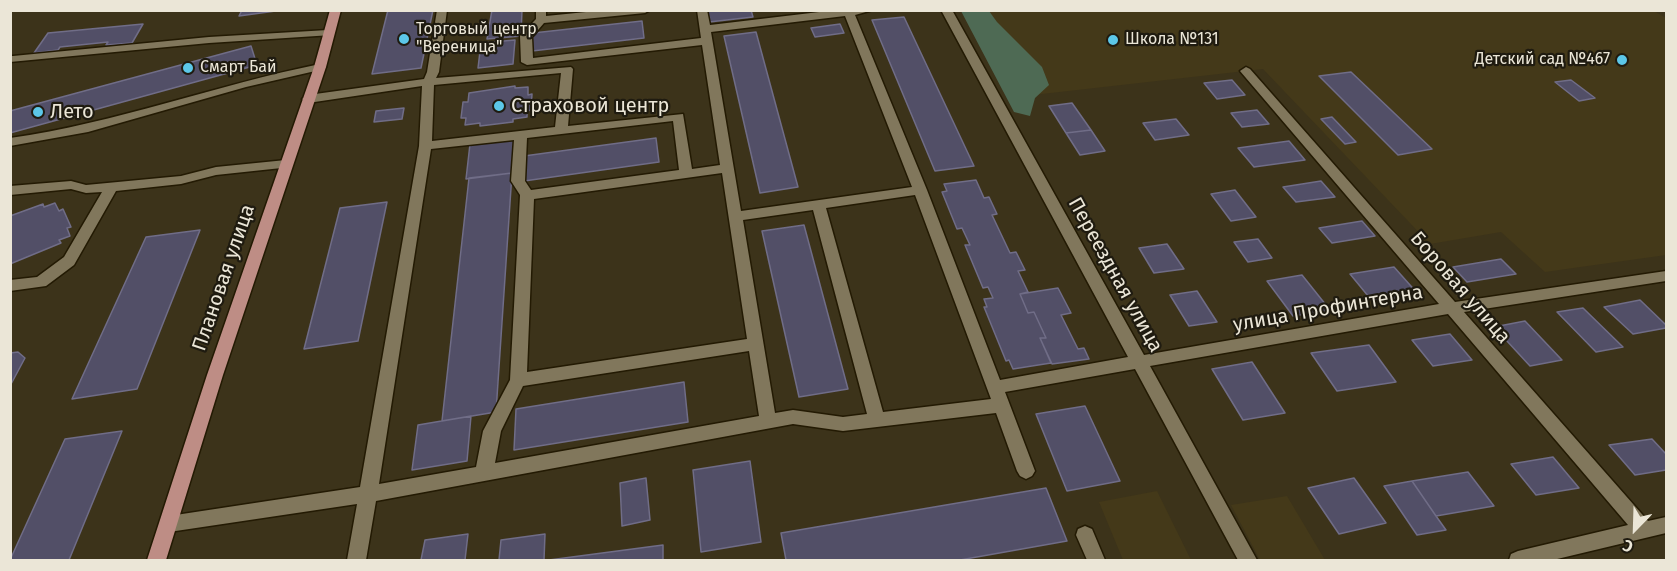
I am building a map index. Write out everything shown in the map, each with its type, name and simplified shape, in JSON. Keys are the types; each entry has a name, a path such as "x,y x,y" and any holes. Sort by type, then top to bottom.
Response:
{"main road":[{"name":"Плановая улица","path":"156,561 215,375 320,67 336,10"}],"street":[{"path":"357,561 424,146 428,82 432,72 442,10"},
{"path":"645,10 541,15 526,36 527,62 849,11 868,10"},
{"path":"702,10 768,421"},
{"name":"Переездная улица","path":"946,10 1248,561"},
{"path":"849,11 920,190 1026,471"},
{"path":"13,59 208,40 328,33"},
{"path":"10,142 55,137 271,75 320,67"},
{"path":"308,99 428,82 567,69 561,130"},
{"name":"Боровая улица","path":"1246,71 1644,530"},
{"path":"424,146 679,117 686,173"},
{"path":"484,473 492,431 518,380 527,195 518,181 521,135"},
{"path":"10,191 71,185 84,189 181,180 216,171 286,164"},
{"path":"527,195 728,168"},
{"path":"10,286 41,282 69,261 112,186"},
{"path":"736,216 920,190"},
{"path":"818,204 878,420"},
{"name":"улица Профинтерна","path":"995,387 1450,308 1666,276"},
{"path":"518,380 756,344"},
{"path":"169,524 368,494 793,417 843,424 1002,405"},
{"path":"1518,561 1666,525"},
{"path":"1085,535 1096,561"}],"shaded area":[{"path":"974,11 1654,11 1666,18 1666,255 1545,272 1501,232 1430,244 1263,69 1024,96"},
{"path":"1157,491 1191,560 1123,560 1099,502"},
{"path":"1287,496 1325,560 1260,560 1231,505"}],"green space":[{"path":"961,11 989,11 1042,67 1049,85 1035,98 1030,116 1014,112"}],"building":[{"path":"242,10 283,10 239,16"},
{"name":"Торговый центр \"Вереница\"","path":"388,10 433,10 421,68 372,74"},
{"path":"492,10 522,10 521,36 487,39"},
{"path":"706,10 751,10 753,17 709,22"},
{"path":"904,17 974,166 935,171 872,20"},
{"path":"642,21 644,38 532,51 533,33"},
{"path":"143,24 132,43 106,45 108,42 60,47 58,50 34,53 48,33"},
{"path":"840,24 844,33 815,37 811,28"},
{"path":"756,32 798,187 760,193 724,36"},
{"path":"515,40 513,64 478,68 481,43"},
{"path":"251,46 257,65 10,133 10,111"},
{"path":"1351,72 1432,149 1398,155 1319,76"},
{"path":"1232,80 1245,95 1217,99 1204,83"},
{"path":"1571,80 1595,98 1579,101 1555,82"},
{"path":"515,86 515,88 528,87 528,95 532,94 531,110 527,111 527,117 513,119 513,122 480,126 480,123 465,125 466,118 461,118 463,102 468,102 469,93"},
{"path":"1072,103 1091,130 1066,133 1049,106"},
{"path":"404,108 402,119 374,122 376,111"},
{"path":"1257,110 1269,124 1242,127 1231,113"},
{"path":"1332,117 1356,142 1345,144 1321,119"},
{"path":"1176,119 1189,135 1155,140 1143,123"},
{"path":"1091,130 1105,151 1080,155 1066,133"},
{"path":"656,138 659,162 524,181 524,156"},
{"path":"514,139 512,173 466,179 470,144"},
{"path":"1289,141 1305,160 1254,167 1238,148"},
{"path":"512,173 496,412 442,421 469,178"},
{"path":"976,180 984,198 989,197 997,214 992,215 1010,253 1016,252 1025,270 1018,271 1028,292 1020,294 1028,313 1034,312 1046,338 1040,338 1051,363 1013,369 1009,360 1006,361 984,307 987,307 984,299 993,298 988,287 983,288 965,245 970,245 962,228 957,229 942,192 947,191 944,184"},
{"path":"1321,181 1335,197 1296,202 1283,187"},
{"path":"1235,190 1256,217 1231,221 1211,194"},
{"path":"387,202 358,341 304,349 340,208"},
{"path":"55,203 59,211 63,209 71,227 67,228 70,236 59,240 61,243 10,264 10,216 43,204 44,207"},
{"path":"1362,221 1375,236 1332,243 1319,228"},
{"path":"804,225 848,389 799,397 762,231"},
{"path":"200,230 137,389 72,399 146,237"},
{"path":"1258,239 1272,258 1248,262 1234,242"},
{"path":"1167,244 1184,269 1154,273 1139,248"},
{"path":"1501,259 1516,274 1467,282 1453,267"},
{"path":"1394,267 1418,294 1373,302 1350,274"},
{"path":"1302,275 1330,310 1293,316 1267,281"},
{"path":"1058,288 1071,313 1061,315 1078,349 1084,348 1089,359 1052,364 1040,338 1046,338 1034,312 1028,313 1020,294"},
{"path":"1197,291 1217,322 1189,326 1170,295"},
{"path":"1640,300 1666,325 1666,328 1633,334 1604,307"},
{"path":"1583,308 1623,347 1596,352 1557,312"},
{"path":"1525,321 1562,360 1530,366 1494,327"},
{"path":"1450,334 1472,360 1433,366 1412,340"},
{"path":"1369,345 1396,382 1337,391 1311,353"},
{"path":"18,352 25,358 10,386 10,353"},
{"path":"1252,362 1285,413 1243,420 1212,369"},
{"path":"684,382 688,422 514,450 516,409"},
{"path":"1085,406 1120,481 1067,491 1036,414"},
{"path":"471,416 467,461 412,470 418,425"},
{"path":"122,431 69,560 10,560 65,439"},
{"path":"1652,439 1666,454 1666,470 1635,475 1609,445"},
{"path":"1553,457 1579,488 1536,495 1511,464"},
{"path":"750,461 761,542 701,552 693,470"},
{"path":"1468,472 1494,506 1436,516 1412,481"},
{"path":"646,478 650,520 622,526 620,483"},
{"path":"1354,478 1386,523 1339,534 1308,488"},
{"path":"1412,481 1446,530 1417,535 1384,486"},
{"path":"1046,488 1067,541 960,560 786,560 781,533"},
{"path":"468,534 465,560 421,560 425,540"},
{"path":"545,534 544,560 499,560 501,540"},
{"path":"663,545 663,560 549,560"}],"place":[{"name":"Торговый центр \"Вереница\"","path":"404,39"},
{"name":"Школа №131","path":"1113,40"},
{"name":"Детский сад №467","path":"1622,60"},
{"name":"Смарт Бай","path":"188,68"},
{"name":"Страховой центр","path":"499,106"},
{"name":"Лето","path":"38,112"}]}
